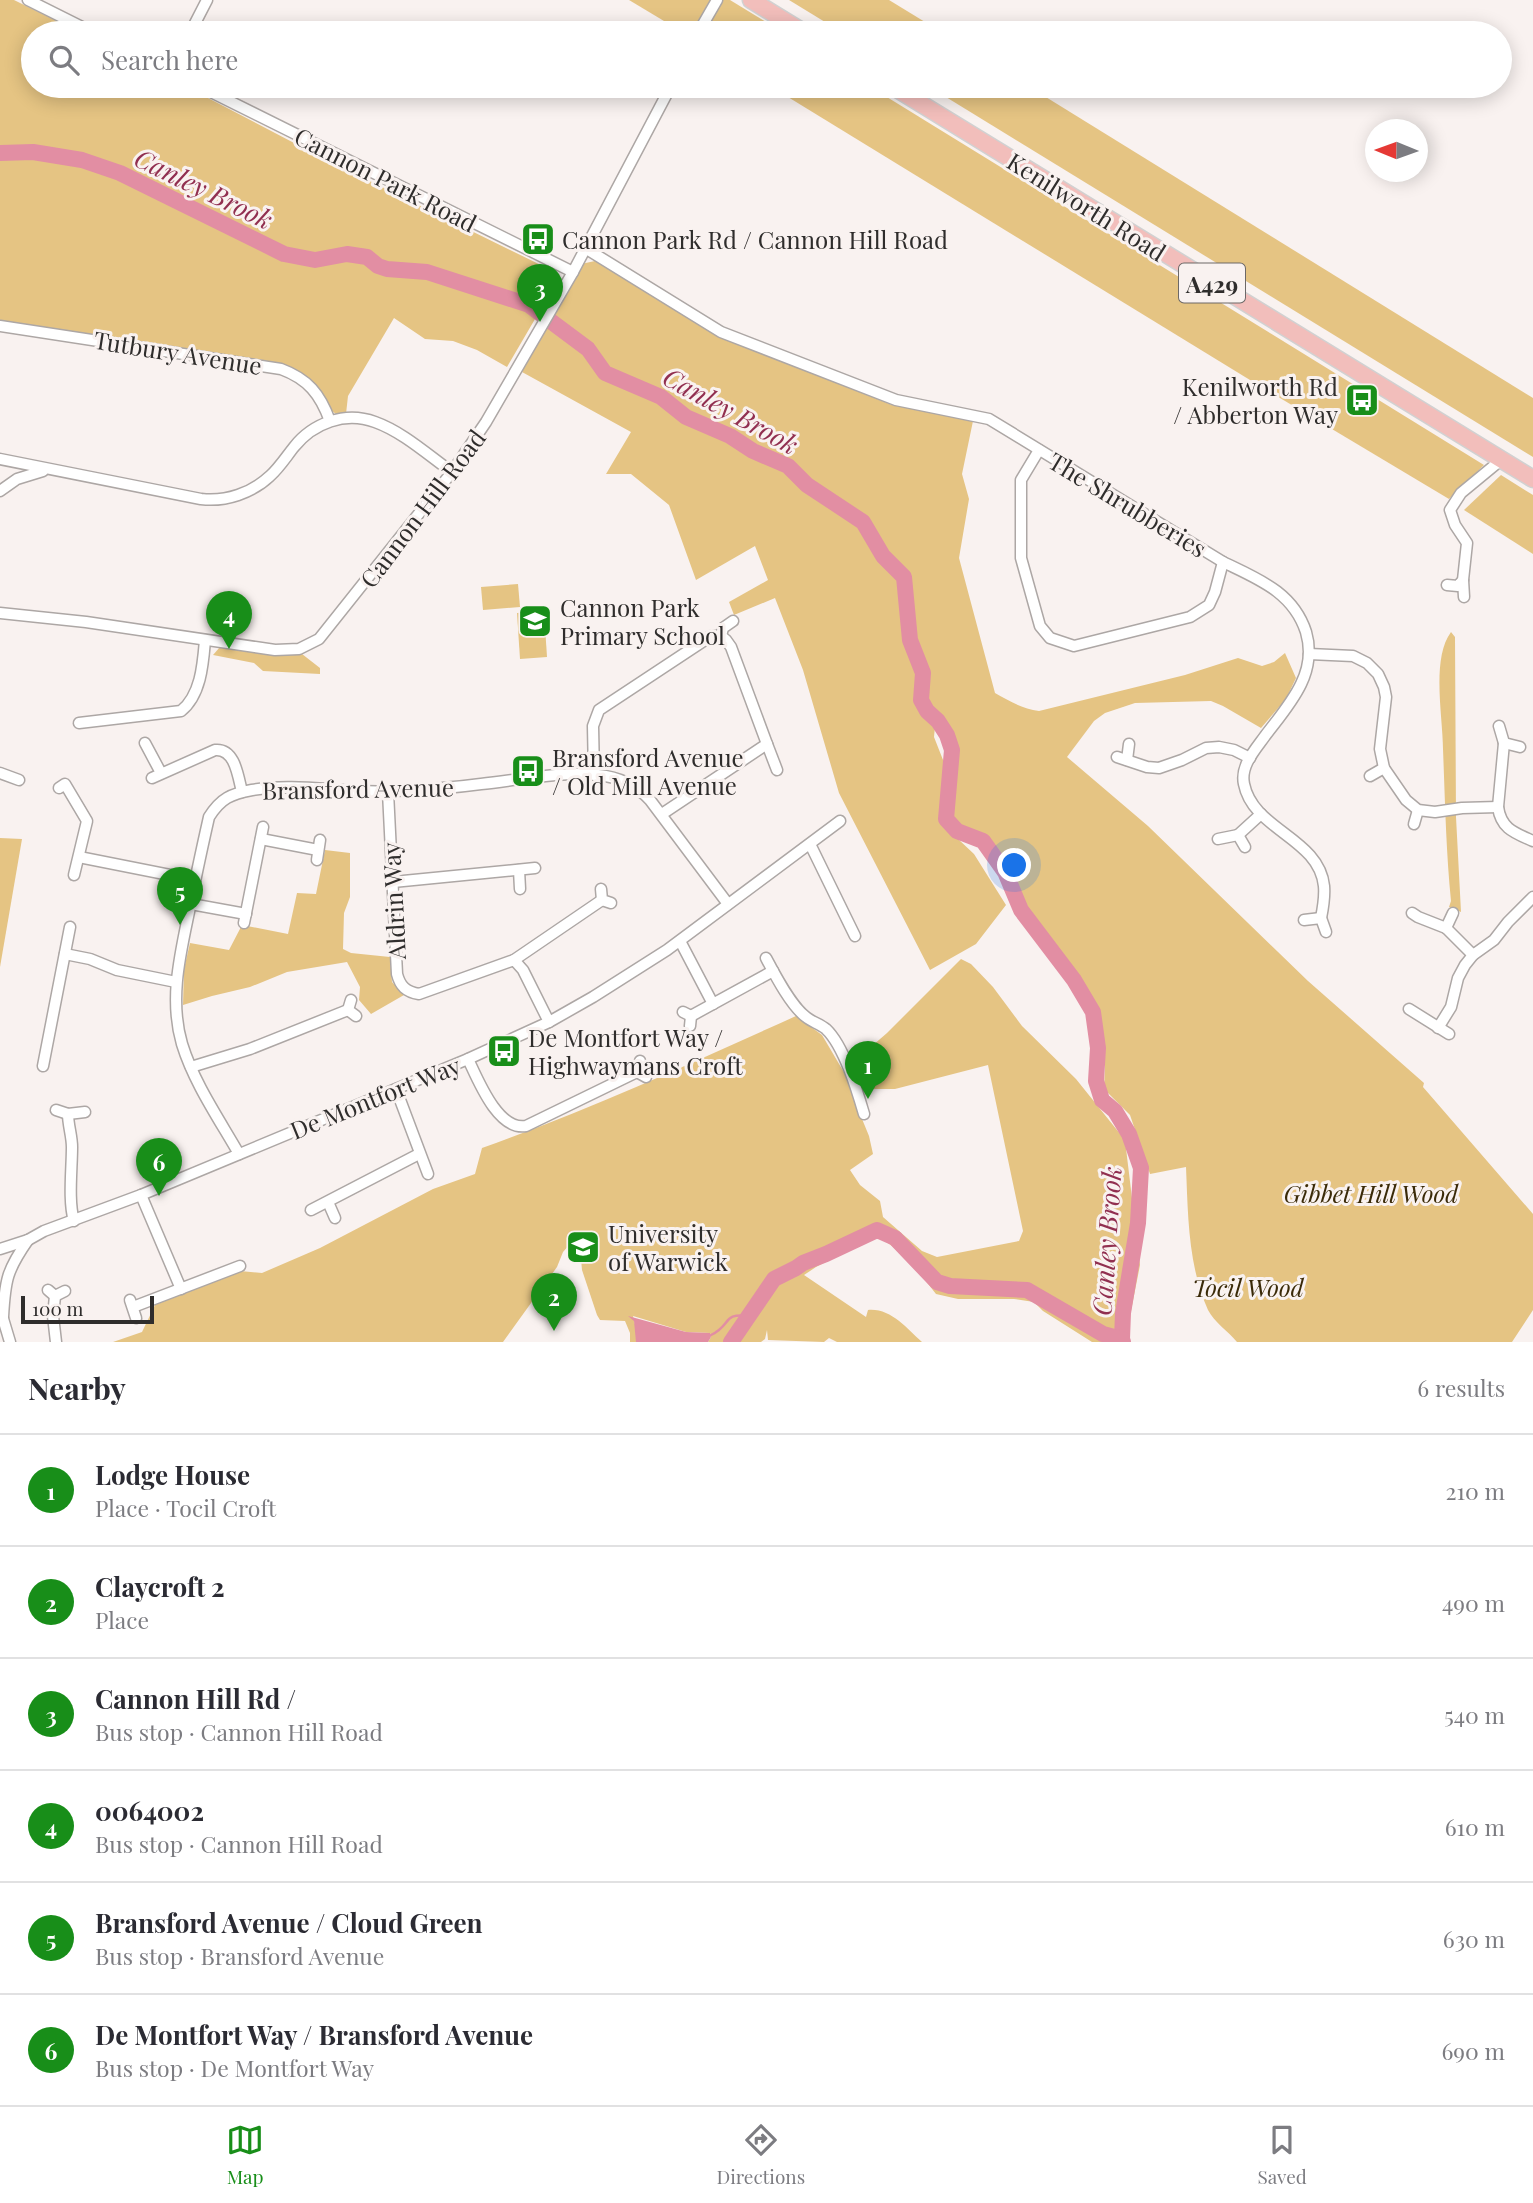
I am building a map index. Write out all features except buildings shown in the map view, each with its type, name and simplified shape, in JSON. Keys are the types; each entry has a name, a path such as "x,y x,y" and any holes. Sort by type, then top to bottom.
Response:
{"main road":[{"path":"751,0 785,21"},
{"name":"Kenilworth Road","path":"912,98 1533,479"}],"street":[{"path":"28,0 70,21"},
{"path":"196,21 207,0"},
{"path":"705,21 717,0"},
{"name":"Cannon Park Road","path":"223,98 573,272"},
{"name":"Cannon Hill Road","path":"0,613 86,622 247,647 287,650 306,647 319,639 452,472 486,422 573,272 665,98"},
{"name":"The Shrubberies","path":"585,248 721,332 883,396 989,419 1223,562 1209,604 1190,617 1074,646 1050,638 1040,626 1021,558 1021,480 1039,450"},
{"name":"Tutbury Avenue","path":"0,326 281,369 298,377 318,394 330,421"},
{"path":"0,459 201,499 221,499 246,492 261,484 275,472 304,436 330,421 357,418 380,424 452,472"},
{"path":"1464,597 1467,542 1455,525 1450,510 1461,493 1501,460"},
{"path":"0,491 25,475 50,470"},
{"path":"1223,562 1259,579 1286,598 1297,611 1307,637 1309,653 1301,685 1250,758 1245,769 1244,785 1261,814 1315,860 1324,886 1321,918 1326,932"},
{"path":"1447,585 1458,586 1463,580"},
{"path":"720,636 723,628 733,621"},
{"path":"594,775 593,726 599,710 711,636 720,636 731,647 777,769"},
{"path":"79,723 181,711 190,703 198,683 205,640"},
{"path":"1309,653 1353,656 1367,663 1377,674 1386,697 1380,749 1384,768 1406,800 1418,810 1435,812 1498,807"},
{"path":"1499,726 1504,743 1498,807 1503,823 1509,830 1533,841"},
{"path":"145,743 157,776 215,750 229,753 242,792"},
{"path":"1504,743 1520,747"},
{"path":"662,814 767,744"},
{"path":"1128,760 1129,744"},
{"path":"1116,757 1159,768 1182,761 1206,748 1219,747 1234,750 1250,758"},
{"path":"1370,776 1384,768"},
{"path":"0,773 19,780"},
{"name":"Bransford Avenue","path":"239,1154 191,1067 179,1032 176,1007 176,982 195,880 209,817 221,800 242,792 279,787 388,792 482,785 550,775 615,778 634,786 645,795 728,904"},
{"path":"59,788 65,784 87,821 74,875"},
{"name":"Aldrin Way","path":"388,792 397,974 398,981 405,989 419,994 514,960 605,897"},
{"path":"1414,824 1418,810"},
{"path":"1219,839 1238,835 1261,814"},
{"name":"De Montfort Way","path":"0,1249 141,1195 468,1059 549,1022 680,941 840,821"},
{"path":"191,904 245,919 263,827"},
{"path":"1238,835 1245,847"},
{"path":"261,839 319,850"},
{"path":"810,844 857,939"},
{"path":"79,857 195,880"},
{"path":"393,882 535,868"},
{"path":"519,870 520,888"},
{"path":"1438,1028 1451,1007 1461,971 1473,955 1494,940 1533,897"},
{"path":"1412,913 1418,918 1446,928 1473,955"},
{"path":"1446,928 1453,913"},
{"path":"1304,920 1321,918"},
{"path":"43,1066 70,927"},
{"path":"680,941 713,1004"},
{"path":"65,954 90,959 117,970 176,982"},
{"path":"766,958 797,1007 806,1017 826,1028 847,1054 864,1114"},
{"path":"514,960 523,970 549,1022"},
{"path":"688,1018 773,971"},
{"path":"191,1067 250,1049 351,1009"},
{"path":"1409,1009 1449,1034"},
{"path":"468,1059 491,1103 507,1123 519,1127 641,1070"},
{"path":"396,1089 428,1174"},
{"path":"56,1110 68,1114 85,1112"},
{"path":"68,1114 72,1144 70,1207 74,1221"},
{"path":"311,1210 419,1154"},
{"path":"141,1195 181,1289"},
{"path":"328,1202 335,1218"},
{"path":"0,1275 10,1266 28,1240"},
{"name":"De Montfort Way","path":"0,1249 9,1254 10,1266"},
{"path":"10,1266 1,1312 10,1342"},
{"path":"136,1318 131,1303 181,1289 240,1266"},
{"path":"56,1292 52,1316 56,1342"}],"green space":[{"path":"0,0 14,0 57,21 21,21 21,98 208,98 557,273 559,278 507,367 477,350 453,341 425,339 394,318 348,396 346,414 332,411 318,388 305,377 272,362 0,322"},
{"path":"629,0 730,0 764,21 664,21"},
{"path":"789,0 889,0 923,21 823,21"},
{"path":"790,98 888,98 1484,465 1449,499"},
{"path":"948,98 1047,98 1533,398 1533,457"},
{"path":"595,261 720,336 892,405 973,421 962,474 969,499 959,558 995,693 1000,696 1022,707 1039,711 1185,675 1238,658 1262,666 1274,662 1285,653 1296,678 1286,699 1261,728 1211,701 1135,703 1105,713 1094,721 1067,757 1148,826 1308,981 1424,1083 1423,1087 1533,1214 1533,1310 1512,1342 1237,1342 1214,1319 1196,1276 1186,1167 1150,1174 1130,1115 1104,1089 1105,1065 1096,1008 1023,906 1009,872 986,837 959,829 948,818 955,763 951,737 945,725 936,716 934,737 945,765 941,823 974,854 1006,905 976,944 930,970 839,793 803,670 775,598 734,615 729,602 768,580 755,546 696,580 669,505 631,474 606,474 631,432 522,372 581,264"},
{"path":"1501,475 1533,495 1533,554 1464,510"},
{"path":"518,584 520,607 483,610 481,587"},
{"path":"544,611 547,657 520,659 517,613"},
{"path":"1451,632 1455,637 1456,817 1461,912 1449,907 1451,901 1439,689 1441,657"},
{"path":"220,647 302,654 320,668 320,674 263,671 254,663 213,655"},
{"path":"0,838 22,839 0,967"},
{"path":"325,850 350,853 350,897 344,913 343,949 351,953 390,957 392,982 404,995 371,1014 359,1000 360,987 347,962 287,972 250,987 183,1005 184,969 190,943 229,950 242,925 288,934 297,893 316,894"},
{"path":"961,959 971,964 993,987 1022,1026 1076,1079 1125,1140 1140,1265 1128,1342 1092,1342 1043,1311 1034,1302 1014,1299 958,1299 936,1294 918,1271 877,1235 804,1275 866,1317 868,1310 884,1312 904,1325 922,1342 837,1342 829,1338 824,1342 768,1340 767,1330 765,1339 761,1342 708,1342 710,1333 686,1332 633,1316 636,1342 630,1342 625,1321 600,1320 582,1270 581,1259 570,1252 570,1244 563,1252 557,1267 503,1342 113,1342 142,1332 155,1305 240,1271 262,1273 320,1248 433,1189 475,1174 482,1148 601,1102 796,1016 822,1035 855,1091 873,1154 850,1170 860,1185 880,1201 883,1217 922,1251 937,1257 1019,1241 1023,1231 988,1065 895,1089 862,1089 850,1065 887,1033"}],"shaded area":[{"path":"628,1316 686,1332 710,1333 711,1337 708,1342 636,1342 634,1321"}],"waterway":[{"name":"Canley Brook","path":"0,153 33,152 82,160 120,173 284,254 315,260 347,254 367,257 387,269 427,272 529,305 588,349 605,373 661,397 686,417 788,466 807,485 863,522 883,556 904,577 910,640 923,673 921,700 947,735 952,750 946,819 957,831 983,841 1005,872 1021,910 1074,980 1093,1012 1098,1048 1096,1081 1102,1100 1115,1111 1129,1134 1141,1168 1138,1223 1123,1313 1123,1342"},
{"path":"731,1342 774,1279 877,1230 895,1238 937,1282 950,1286 1027,1290 1103,1334 1122,1339"},
{"path":"711,1335 730,1318 749,1316"}],"place":[{"name":"Cannon Park Rd / Cannon Hill Road","path":"538,239"},
{"name":"Cannon Hill Rd /","path":"540,322"},
{"name":"Kenilworth Rd / Abberton Way","path":"1362,400"},
{"name":"Cannon Park Primary School","path":"535,621"},
{"name":"0064002","path":"229,649"},
{"name":"Bransford Avenue / Old Mill Avenue","path":"528,771"},
{"name":"Bransford Avenue / Cloud Green","path":"180,925"},
{"name":"De Montfort Way / Highwaymans Croft","path":"504,1051"},
{"name":"Lodge House","path":"868,1099"},
{"name":"De Montfort Way / Bransford Avenue","path":"159,1196"},
{"name":"University of Warwick","path":"583,1247"},
{"name":"Claycroft 2","path":"554,1331"}],"park label":[{"name":"Gibbet Hill Wood","path":"1371,1193"},
{"name":"Tocil Wood","path":"1248,1287"}]}
